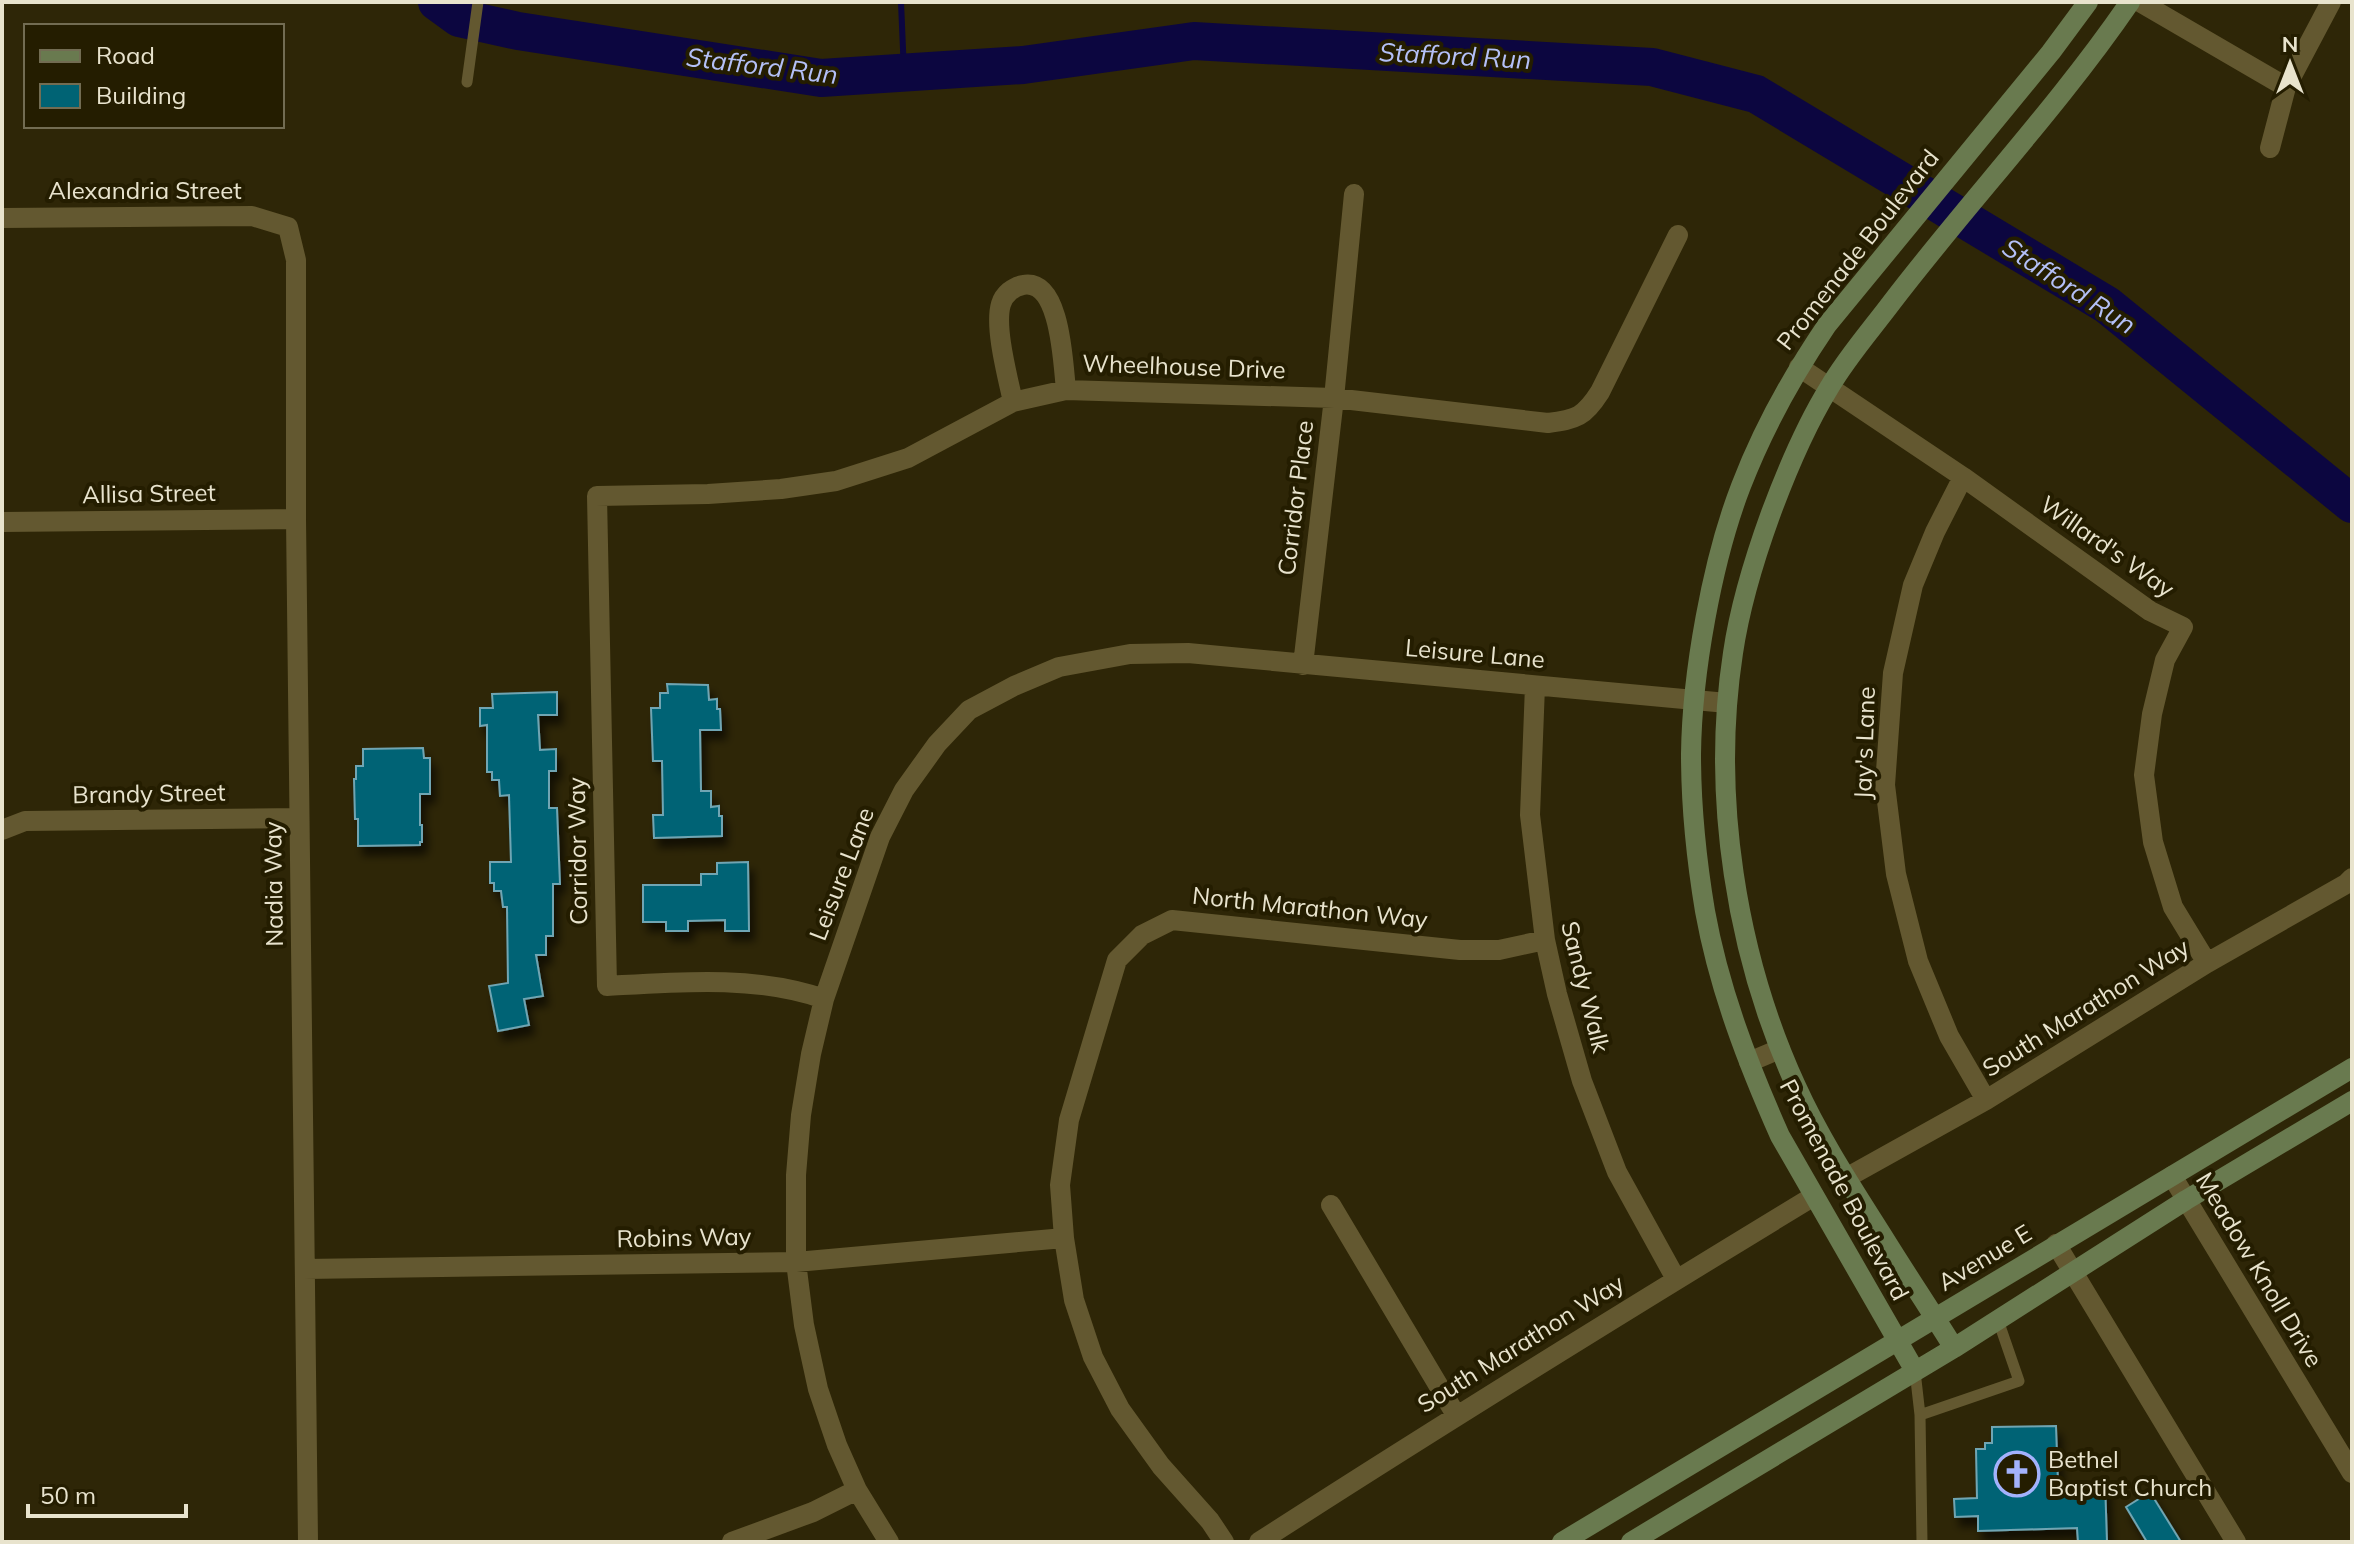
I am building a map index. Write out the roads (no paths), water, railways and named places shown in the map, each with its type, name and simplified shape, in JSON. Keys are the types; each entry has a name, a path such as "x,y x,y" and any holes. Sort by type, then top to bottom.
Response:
{"street":[{"name":"Promenade Boulevard","path":"1915,1371 1780,1136 1732,1015 1705,911 1699,860 1691,754 1695,699 1703,641 1725,537 1741,485 1799,367 1827,325 2051,52 2088,2"},
{"name":"Promenade Boulevard","path":"1954,1348 1846,1178 1797,1090 1765,1007 1748,946 1734,875 1726,790 1727,703 1733,651 1764,533 1800,442 1829,387 1924,260 1994,178 2110,32 2130,2"},
{"path":"2140,2 2286,87"},
{"path":"2270,148 2286,87 2331,2"},
{"name":"Corridor Place","path":"1303,665 1354,194"},
{"name":"Alexandria Street","path":"2,218 252,216 288,227"},
{"name":"Nadia Way","path":"288,227 296,260 296,519 308,1542"},
{"name":"Wheelhouse Drive","path":"597,496 766,490 836,481 908,458 1013,402 1066,390 1334,398 1548,423 1571,420 1588,410 1600,392 1678,235"},
{"path":"1013,402 999,325 1001,303 1012,288 1027,284 1041,289 1051,301 1066,390"},
{"name":"Willard's Way","path":"1799,367 1963,477 2150,611 2183,627 2165,660 2152,714 2144,775 2153,842 2173,907 2207,963"},
{"name":"Jay's Lane","path":"1963,477 1913,585 1893,673 1885,785 1896,874 1918,961 1949,1036 1986,1100"},
{"name":"Corridor Way","path":"597,496 607,986 759,983 796,989 824,999"},
{"name":"Allisa Street","path":"2,522 296,519"},
{"name":"Leisure Lane","path":"889,1542 857,1490 837,1445 818,1389 804,1325 796,1262 796,1175 801,1115 824,999 880,837 904,790 937,744 969,710 1059,667 1130,654 1188,653 1727,703"},
{"name":"Sandy Walk","path":"1535,686 1530,815 1545,940 1557,994 1582,1081 1612,1159 1676,1279"},
{"name":"Brandy Street","path":"2,830 25,821 299,818"},
{"name":"South Marathon Way","path":"1846,1178 1986,1100 2207,963 2352,878"},
{"name":"North Marathon Way","path":"1224,1542 1210,1521 1161,1466 1120,1409 1093,1357 1074,1300 1064,1238 1060,1185 1069,1120 1117,960 1142,935 1172,920 1460,950 1499,950 1545,940"},
{"path":"1749,1062 1780,1049"},
{"name":"Avenue E","path":"1562,1542 2352,1068"},
{"path":"1620,1508 1636,1541 1954,1348 2186,1200 2352,1101"},
{"name":"Meadow Knoll Drive","path":"2172,1176 2352,1473"},
{"name":"South Marathon Way","path":"1259,1542 1456,1415 1814,1196"},
{"path":"1331,1205 1456,1415"},
{"name":"Robins Way","path":"305,1269 796,1262 1064,1238"},
{"path":"2056,1244 2236,1542"},
{"path":"732,1542 813,1512 857,1490"}],"lane":[{"path":"467,82 478,2"},
{"path":"1920,1415 2019,1381 1998,1320"},
{"path":"1915,1371 1920,1415 1922,1542"}],"waterway":[{"name":"Stafford Run","path":"437,2 459,18 518,31 821,78 1023,65 1194,41 1652,67 1756,94 2107,305 2352,504"},
{"path":"901,2 904,73"}],"place":[{"name":"Bethel Baptist Church","path":"2017,1474"}]}
